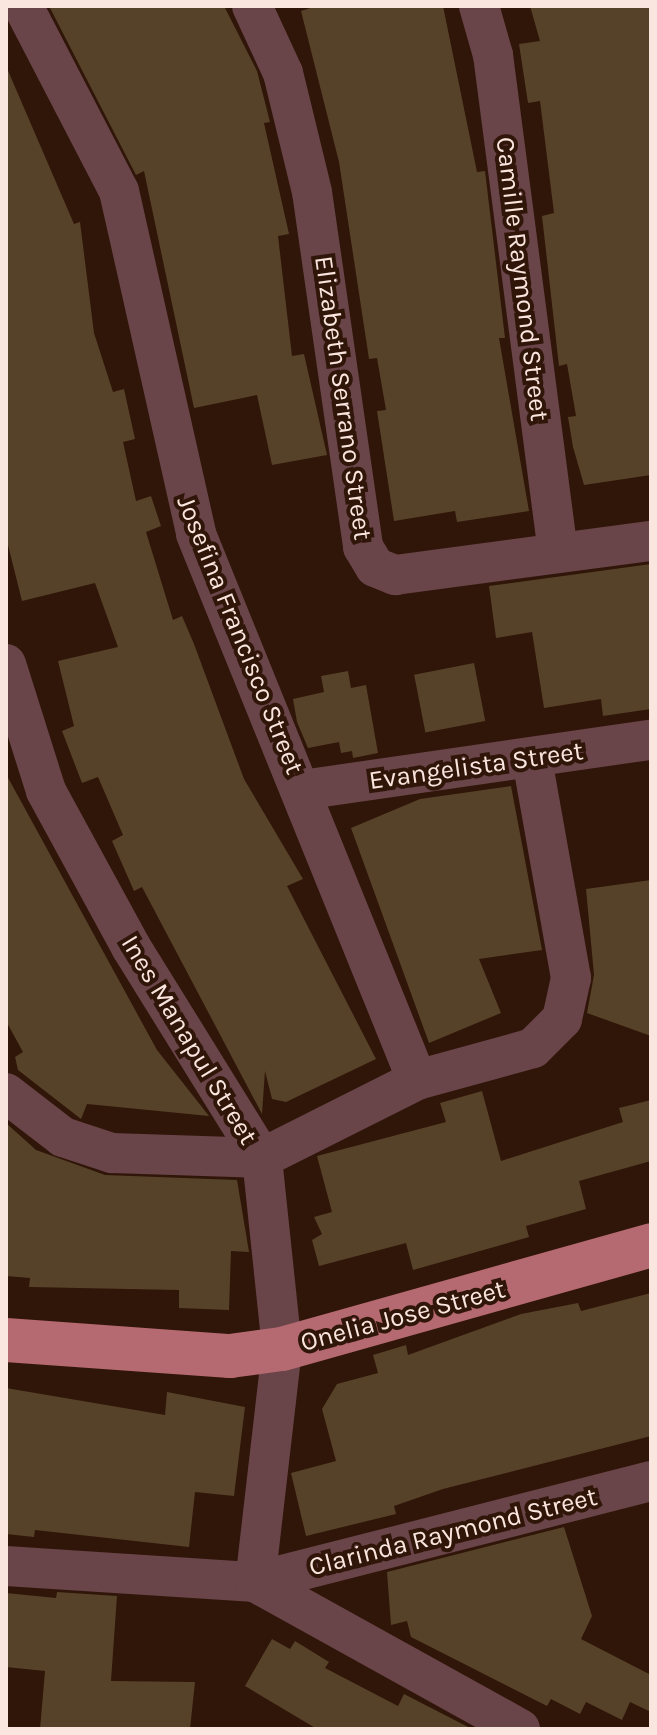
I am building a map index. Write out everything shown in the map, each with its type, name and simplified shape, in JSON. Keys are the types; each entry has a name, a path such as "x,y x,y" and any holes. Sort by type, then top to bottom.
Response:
{"main road":[{"name":"Onelia Jose Street","path":"6,1340 230,1356 282,1349 651,1245"}],"street":[{"name":"Josefina Francisco Street","path":"23,6 119,191 191,520 417,1080"},
{"name":"Elizabeth Serrano Street","path":"252,6 283,73 312,192 363,547 375,567 395,575 651,541"},
{"name":"Camille Raymond Street","path":"479,6 493,55 558,553"},
{"name":"Ines Manapul Street","path":"6,664 46,791 131,947 262,1158 282,1349 255,1582"},
{"name":"Evangelista Street","path":"302,790 651,740"},
{"path":"6,1093 21,1112 63,1137 112,1153 262,1158 417,1080 533,1048 562,1019 571,978 567,938 532,759"},
{"name":"Clarinda Raymond Street","path":"255,1582 651,1481"},
{"path":"6,1566 255,1582 520,1729"}],"building":[{"path":"49,6 224,6 257,71 270,122 264,123 289,234 278,236 292,356 304,354 327,455 272,465 257,395 194,408 144,171 136,175"},
{"path":"316,6 443,6 477,172 485,171 505,338 499,338 529,511 457,522 455,511 394,521 377,411 386,410 377,358 369,359 339,162 301,11"},
{"path":"530,6 651,6 651,475 584,485 573,447 568,417 576,416 567,364 559,366 542,216 554,213 540,101 528,103 519,44 540,41"},
{"path":"6,66 74,224 80,222 94,333 113,392 124,389 135,439 123,442 136,501 151,496 161,526 146,532 173,620 182,616 244,779 303,879 287,886 376,1059 286,1102 272,1099 265,1071 262,1114 142,887 134,891 112,841 123,835 98,777 82,783 62,731 74,726 58,661 118,647 95,583 22,601 6,537"},
{"path":"651,564 651,709 603,716 601,699 544,708 532,632 496,638 489,586"},
{"path":"474,663 485,721 425,733 414,675"},
{"path":"348,671 351,688 366,685 378,753 353,758 352,751 341,753 339,742 308,748 297,722 293,699 324,692 321,676"},
{"path":"6,774 157,1050 209,1116 87,1104 81,1119 18,1070 15,1057 23,1052 6,1021"},
{"path":"511,786 542,950 479,959 501,1013 429,1043 351,828 420,799"},
{"path":"651,880 651,1036 587,1013 594,975 586,889"},
{"path":"482,1091 501,1161 623,1122 619,1108 651,1100 651,1161 579,1181 586,1209 526,1226 529,1237 413,1270 406,1243 319,1266 312,1240 322,1234 314,1217 332,1212 317,1156 446,1122 440,1103"},
{"path":"6,1123 36,1150 105,1175 237,1180 249,1252 231,1251 229,1310 179,1308 179,1290 29,1287 30,1278 6,1276"},
{"path":"651,1293 651,1436 443,1489 394,1506 396,1514 306,1536 291,1473 336,1461 322,1409 337,1384 378,1373 373,1355 406,1345 408,1355 521,1314 578,1303 581,1311"},
{"path":"6,1388 165,1415 167,1392 245,1407 234,1496 195,1492 189,1547 35,1530 34,1537 6,1534"},
{"path":"564,1527 592,1616 581,1639 651,1675 651,1712 630,1702 622,1720 586,1702 580,1714 551,1699 547,1706 411,1637 407,1621 391,1625 387,1572"},
{"path":"57,1592 117,1596 111,1681 195,1682 190,1729 40,1729 45,1671 6,1667 6,1593 56,1598"},
{"path":"272,1639 290,1649 295,1641 329,1662 325,1668 398,1706 404,1694 472,1729 317,1729 245,1686"}]}
